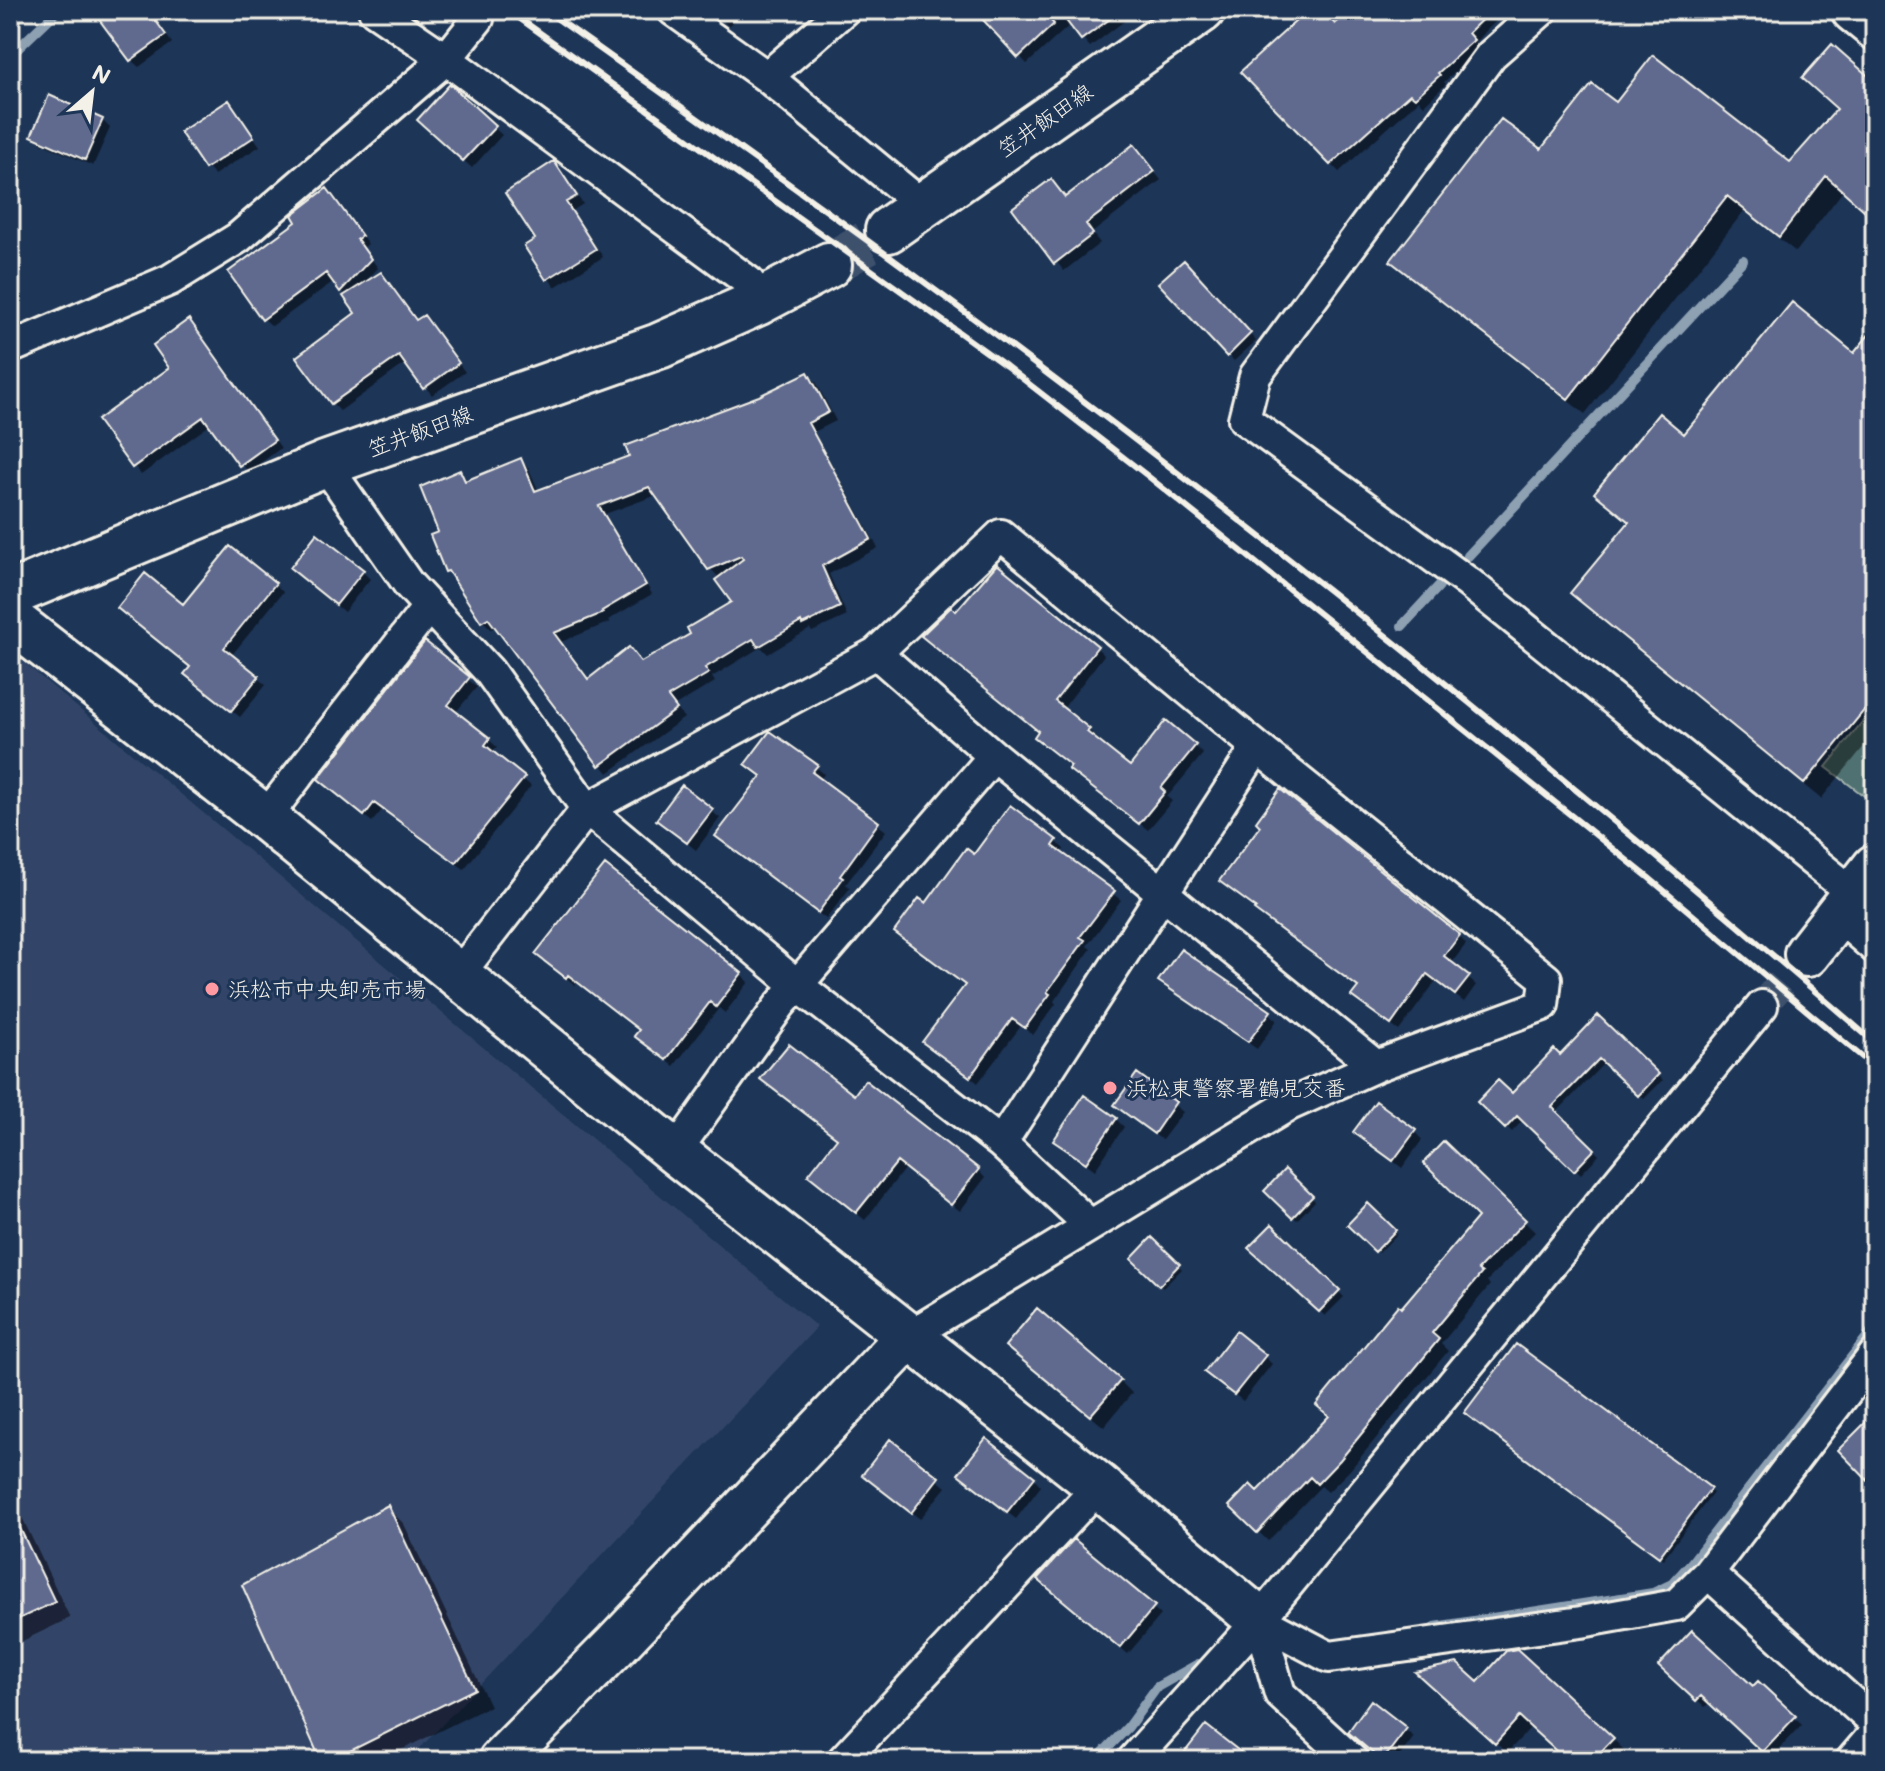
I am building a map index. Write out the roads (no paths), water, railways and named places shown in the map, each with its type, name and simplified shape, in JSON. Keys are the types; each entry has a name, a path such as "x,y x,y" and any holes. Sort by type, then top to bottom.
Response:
{"street":[{"path":"374,10 446,59 749,282 759,302"},
{"path":"673,10 767,77 904,217"},
{"path":"767,77 844,10"},
{"name":"笠井飯田線","path":"904,217 1202,10"},
{"path":"1542,10 1491,55 1255,376 1244,419 1469,583 1856,892 1875,948"},
{"path":"1854,10 1875,27"},
{"path":"10,348 170,280 238,238 446,59 478,19"},
{"name":"笠井飯田線","path":"10,594 325,464 659,346 759,302 829,265"},
{"path":"325,464 409,585 489,671 587,809 797,985 1001,1143 1090,1225"},
{"path":"459,974 587,809 876,653 1001,535 1257,747 1546,979 1543,1005 1376,1066 1289,1105 909,1336 616,1645 501,1761"},
{"path":"265,818 429,606"},
{"path":"10,619 265,818 675,1152 1099,1486 1259,1620 1329,1657 1581,1622 1676,1605 1708,1573 1875,1354"},
{"path":"876,653 994,756 1376,1066"},
{"path":"1001,1143 1257,747"},
{"path":"675,1152 780,1005 994,756"},
{"path":"1807,954 1856,892"},
{"path":"1132,1761 1259,1620 1762,1006"},
{"path":"842,1761 1099,1486"},
{"path":"1708,1573 1875,1723"},
{"path":"1259,1620 1280,1694 1353,1761"},
{"path":"1851,1761 1875,1733"}],"waterway":[{"path":"10,56 58,10"},
{"path":"1468,556 1743,260"},
{"path":"1402,626 1439,586"},
{"path":"1435,1627 1653,1593 1672,1584 1875,1327"},
{"path":"1095,1761 1128,1727 1157,1687 1198,1664"}],"tunnel":[{"path":"829,265 888,230"},
{"path":"1762,1006 1807,954"}],"railway":[{"path":"508,10 1006,366 1648,877 1875,1068"},
{"path":"545,10 896,261 1123,430 1450,687 1664,863 1875,1043"}],"place":[{"name":"浜松市中央卸売市場","path":"212,989"},
{"name":"浜松東警察署鶴見交番","path":"1110,1088"}]}
